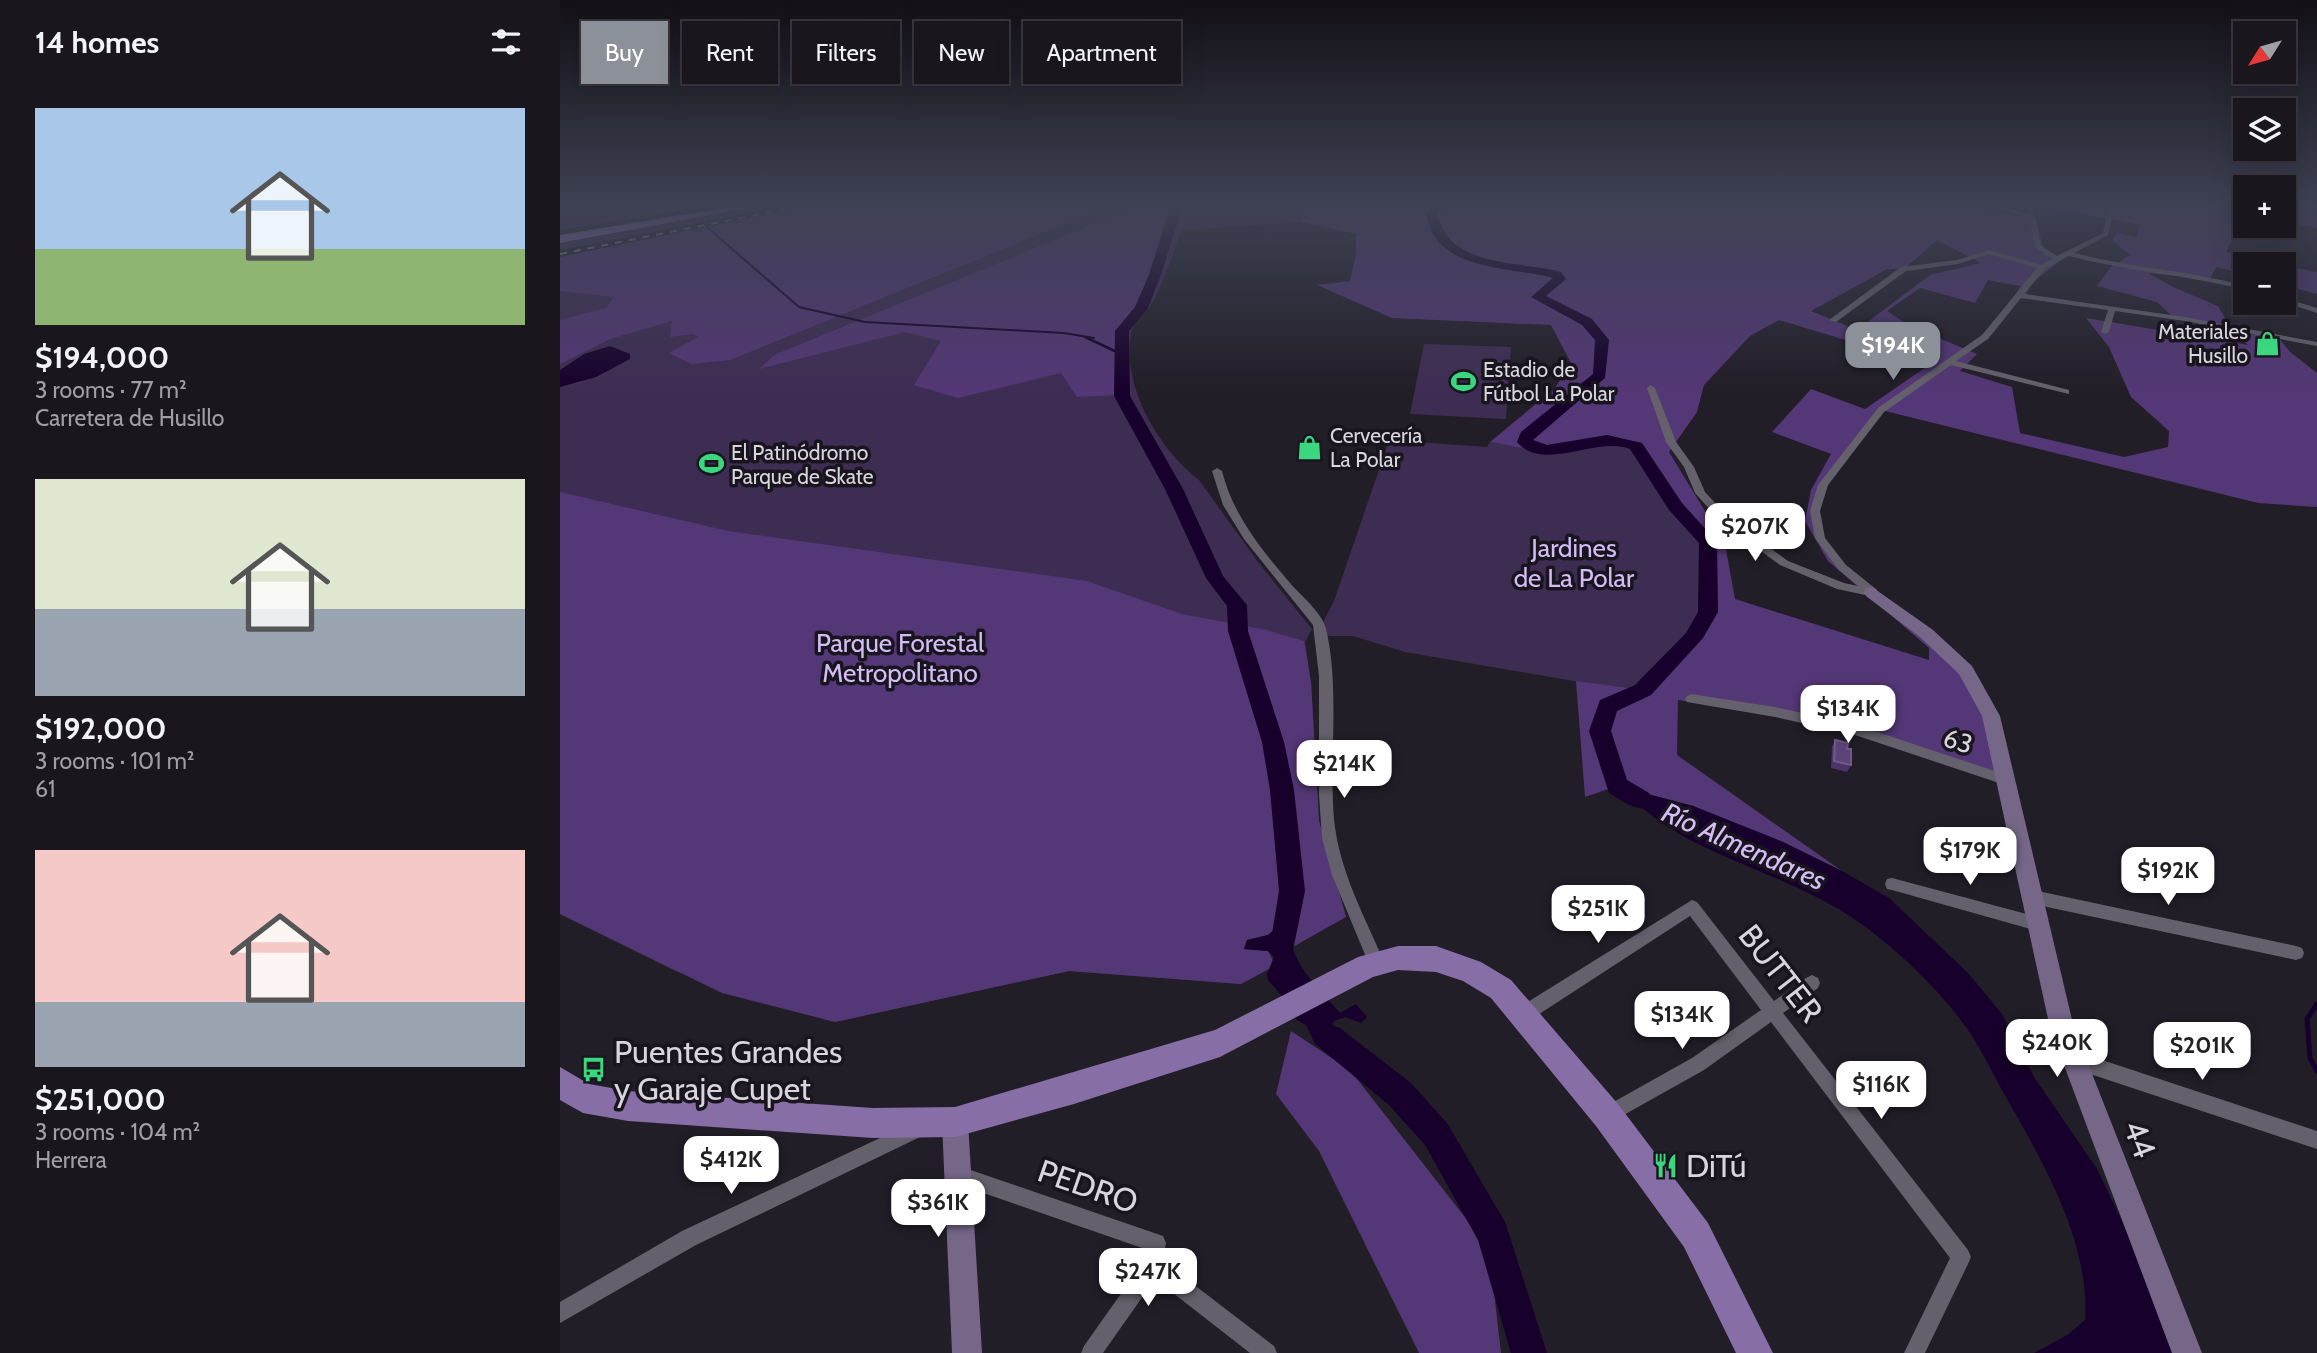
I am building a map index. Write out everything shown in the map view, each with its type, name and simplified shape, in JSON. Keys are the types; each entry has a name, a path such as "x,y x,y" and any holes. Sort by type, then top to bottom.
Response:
{"main road":[{"path":"560,1082 583,1098 628,1106 941,1123 1188,1054 1251,1028 1369,967 1419,957 1452,963 1500,989 1524,1014 1607,1115 1696,1235 1755,1353"}],"street":[{"path":"1833,320 1904,269 1930,265"},
{"path":"2035,265 2042,267"},
{"path":"1872,592 1842,567 1820,538 1815,512 1823,485 1881,410 1991,331 2045,265"},
{"path":"2120,265 2218,278 2233,284"},
{"path":"2019,295 2185,319 2317,344"},
{"path":"2296,304 2317,311"},
{"path":"2105,332 2112,309"},
{"path":"1951,362 2066,392"},
{"path":"1651,388 1671,442 1689,467 1700,493 1724,519 1784,563 1841,586 1872,592"},
{"path":"1217,471 1220,488 1233,512 1268,562 1321,626 1326,684 1327,821 1339,873 1369,967"},
{"name":"44","path":"1872,592 1927,634 1966,670 1991,716 2008,780 2062,1028 2187,1353"},
{"name":"63","path":"1691,699 1775,712 1853,729 2008,780"},
{"path":"1892,884 2038,924"},
{"path":"2033,897 2295,953"},
{"name":"BUTTER","path":"1524,1014 1692,907 1961,1257 1914,1353"},
{"path":"1607,1115 1698,1065 1812,984"},
{"path":"2074,1059 2317,1140"},
{"path":"560,1313 689,1238 941,1123 959,1175 967,1353"},
{"name":"PEDRO","path":"959,1175 1156,1244"},
{"path":"1091,1353 1153,1265 1156,1244"},
{"path":"1153,1265 1267,1353"}],"green space":[{"name":"Parque Forestal Metropolitano","path":"560,265 1168,265 1154,300 1132,330 1129,350 1131,371 1145,413 1156,433 1169,451 1199,480 1258,562 1312,629 1305,642 1311,682 1319,821 1346,917 1288,938 1286,919 1268,935 1247,940 1244,949 1247,951 1259,948 1241,984 1069,971 835,1022 673,970 560,914"},
{"path":"560,265 964,265 730,360 691,364 669,353 698,337 693,334 670,337 672,321 610,339 560,364 560,320 606,308 614,297 560,291"},
{"path":"993,265 1152,265 1137,306 1120,330 1118,395 1077,397 1061,373 958,398 914,385 941,341 905,332 759,369 774,355"},
{"path":"1353,265 1908,265 1904,269 1887,269 1811,311 1857,330 1930,275 1972,265 2055,265 2032,283 2026,294 2085,303 2085,307 2015,297 2020,286 1988,280 1975,303 1920,288 1887,311 1910,326 1977,354 1960,371 2012,387 2020,433 2124,457 2168,447 2169,431 2131,397 2109,347 2086,318 2248,345 2232,330 2174,318 2157,302 2097,286 2114,265 2233,265 2233,271 2216,267 2210,279 2148,273 2218,306 2229,325 2278,337 2290,352 2317,373 2317,507 2258,503 1881,410 1823,485 1815,511 1820,538 1842,567 1966,670 2008,781 1853,729 1678,700 1677,755 1842,871 1783,842 1693,806 1617,786 1585,797 1576,681 1643,690 1693,638 1708,612 1708,542 1675,506 1636,446 1625,441 1602,439 1545,450 1490,442 1554,389 1561,379 1559,373 1571,363 1551,325 1392,318 1317,285 1350,281","holes":["1779,320 1929,365 1865,409 1811,389 1772,432 1831,454 1811,490 1805,521 1828,561 1929,648 1929,660 1735,599 1725,544 1669,452 1697,412 1704,385 1750,336"]},
{"path":"2296,268 2317,272 2317,294 2296,288"},
{"name":"Estadio de Fútbol La Polar","path":"1424,344 1511,347 1506,419 1410,414"},
{"name":"Jardines de La Polar","path":"1392,432 1403,433 1401,441 1487,447 1490,442 1546,451 1613,437 1636,446 1675,506 1708,542 1708,612 1693,638 1643,690 1621,689 1405,652 1353,636 1320,636 1321,626 1334,601"},
{"path":"560,492 728,531 1087,581 1182,614 1266,630 1304,641 1311,682 1319,821 1346,917 1291,948 1286,919 1268,935 1247,940 1244,949 1268,951 1274,962 1271,968 1241,984 1069,971 835,1022 722,993 560,914"},
{"path":"1291,1031 1350,1070 1489,1248 1501,1353 1419,1353 1319,1151 1276,1094"}],"water":[{"path":"610,346 630,354 630,359 596,377 560,387 560,370 584,354"},
{"path":"1617,786 1693,806 1783,842 1842,871 1889,898 1968,973 2002,1014 2034,1077 2097,1169 2128,1234 2177,1353 2034,1353 2069,1334 2085,1320 2080,1260 2060,1200 2047,1172 1968,1030 1945,1000 1918,972 1860,923 1822,900 1718,854 1676,832"},
{"path":"1286,919 1293,949 1312,981 1340,1013 1356,1004 1367,1017 1361,1023 1345,1017 1334,1021 1332,1025 1338,1029 1340,1037 1356,1046 1344,1063 1315,1044 1306,1025 1289,1015 1282,996 1268,980 1267,974 1274,957 1268,951 1244,949 1247,940 1268,935"}],"building":[{"path":"1835,740 1848,743 1847,749 1851,749 1851,765 1834,761"}],"waterway":[{"path":"751,265 799,307 865,322 1064,333 1094,338"},
{"path":"1158,265 1141,308 1122,331 1122,396 1174,489 1215,578 1237,605 1238,631 1273,742 1282,790 1292,891 1283,946"},
{"name":"Río Almendares","path":"1494,265 1527,268 1557,275 1560,279 1537,297 1587,322 1602,340 1600,375 1527,435 1525,442 1535,448 1547,450 1607,439 1622,440 1636,446 1675,506 1708,542 1708,612 1693,638 1643,690 1608,706 1600,731 1617,786 1641,800"},
{"path":"1085,337 1121,354"},
{"path":"2317,1004 2307,1019 2310,1058 2317,1071"},
{"path":"1330,1038 1400,1094 1436,1134 1493,1234 1529,1353"}],"place":[{"name":"Materiales Husillo","path":"2268,343"},
{"name":"Estadio de Fútbol La Polar","path":"1463,381"},
{"name":"Cervecería La Polar","path":"1310,447"},
{"name":"El Patinódromo Parque de Skate","path":"711,464"},
{"name":"Puentes Grandes y Garaje Cupet","path":"594,1069"},
{"name":"DiTú","path":"1666,1165"}]}
